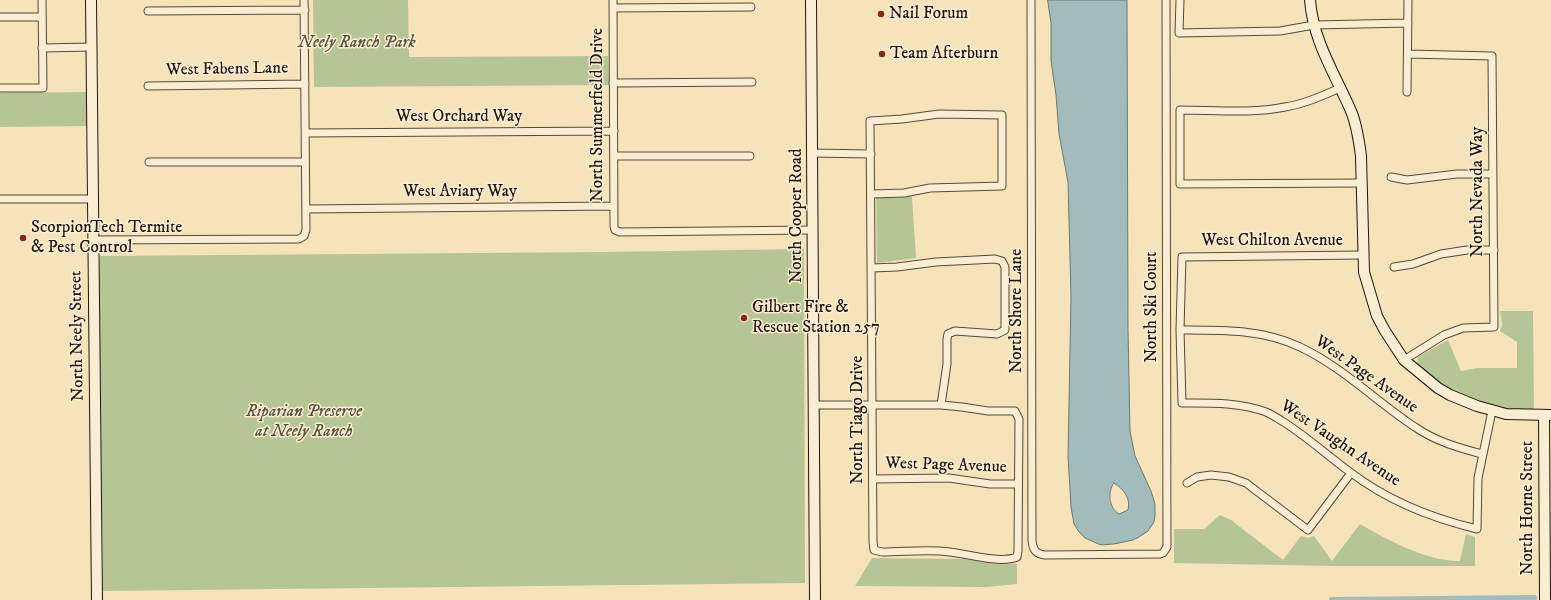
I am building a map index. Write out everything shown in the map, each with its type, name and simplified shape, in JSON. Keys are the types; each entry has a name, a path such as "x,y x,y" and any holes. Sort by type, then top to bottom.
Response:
{"street":[{"path":"0,88 43,88 42,0"},
{"name":"North Neely Street","path":"91,0 97,600"},
{"path":"93,240 299,239 304,236 306,230 306,209 304,0"},
{"name":"North Cooper Road","path":"811,0 815,600"},
{"name":"North Shore Lane","path":"1031,0 1033,547 1037,553 1045,555 1103,555"},
{"name":"North Ski Court","path":"1103,555 1160,554 1163,553 1167,547 1166,0"},
{"path":"1180,0 1180,33 1280,31 1314,25 1408,23"},
{"path":"1310,0 1318,40 1352,112 1359,137 1362,156 1364,272 1377,316 1385,331 1404,360 1428,380 1450,395 1476,406 1506,414 1547,415"},
{"path":"1407,92 1408,0"},
{"path":"613,4 751,7"},
{"name":"North Summerfield Drive","path":"613,4 615,230 620,232 813,230"},
{"path":"148,11 304,10"},
{"path":"0,17 42,17"},
{"path":"42,48 92,47"},
{"name":"North Nevada Way","path":"1404,360 1444,335 1462,328 1494,327 1492,56 1408,54"},
{"path":"613,82 752,82"},
{"name":"West Fabens Lane","path":"148,86 305,84"},
{"path":"1340,88 1310,101 1285,108 1260,110 1180,110 1180,184 1362,182"},
{"name":"North Tiago Drive","path":"872,194 904,193 930,188 1002,186 1002,115 939,114 902,119 870,121 872,194 874,550 882,552 949,552 988,558 1012,559 1017,557 1018,484"},
{"name":"West Orchard Way","path":"305,133 614,131"},
{"path":"812,153 871,154"},
{"path":"614,156 750,156"},
{"path":"149,162 305,162"},
{"path":"1391,178 1407,180 1457,174 1493,174"},
{"path":"0,200 93,199"},
{"name":"West Aviary Way","path":"306,209 614,206"},
{"path":"1394,267 1413,264 1441,254 1467,250 1494,250"},
{"name":"West Chilton Avenue","path":"1180,330 1182,257 1363,256"},
{"path":"872,268 897,267 944,261 995,259 1002,261 1005,267 1005,330 997,334 955,331 948,334 948,364 941,406"},
{"name":"West Vaughn Avenue","path":"1180,330 1182,403 1223,403 1245,405 1268,412 1300,432 1351,473 1375,489 1415,510 1449,522 1477,529 1478,478 1482,454"},
{"name":"West Page Avenue","path":"1180,330 1235,330 1266,335 1300,347 1324,361 1416,428 1440,442 1482,454"},
{"path":"813,405 941,406 962,407 988,411 1015,411 1019,418 1018,484"},
{"path":"1482,454 1492,411"},
{"name":"North Horne Street","path":"1545,600 1547,415"},
{"path":"1187,483 1196,477 1211,476 1228,477 1246,483 1308,530 1351,473"},
{"name":"West Page Avenue","path":"873,478 949,478 990,484 1018,484"}],"green space":[{"name":"Neely Ranch Park","path":"313,0 408,0 409,57 608,56 609,85 314,87"},
{"path":"86,92 87,126 0,127 0,93"},
{"path":"912,197 916,258 877,263 876,198"},
{"name":"Riparian Preserve at Neely Ranch","path":"804,249 805,583 103,591 99,279 100,256"},
{"path":"1500,311 1533,311 1534,411 1509,410 1481,403 1447,387 1417,366 1418,357 1448,340 1461,371 1477,368 1517,368 1517,342 1500,331 1502,325"},
{"path":"1220,515 1231,520 1283,560 1301,536 1308,538 1314,536 1332,561 1360,524 1408,549 1435,558 1448,560 1460,561 1466,534 1475,537 1475,566 1333,566 1174,563 1174,529 1204,529"},
{"path":"872,558 963,559 1017,564 1017,584 987,587 855,586"}],"water":[{"path":"1048,0 1127,0 1128,328 1130,431 1135,456 1151,491 1155,504 1155,516 1154,522 1148,531 1133,540 1114,544 1101,545 1085,538 1074,524 1071,507 1068,456 1071,297 1068,182 1059,134 1056,95 1051,61 1051,23","holes":["1114,483 1118,485 1128,498 1129,506 1128,510 1119,514 1113,508 1110,500 1110,491"]}],"waterway":[{"path":"1332,600 1534,598"}],"place":[{"name":"Nail Forum","path":"881,14"},
{"name":"Team Afterburn","path":"882,54"},
{"name":"ScorpionTech Termite & Pest Control","path":"23,238"},
{"name":"Gilbert Fire & Rescue Station 257","path":"744,318"}]}
